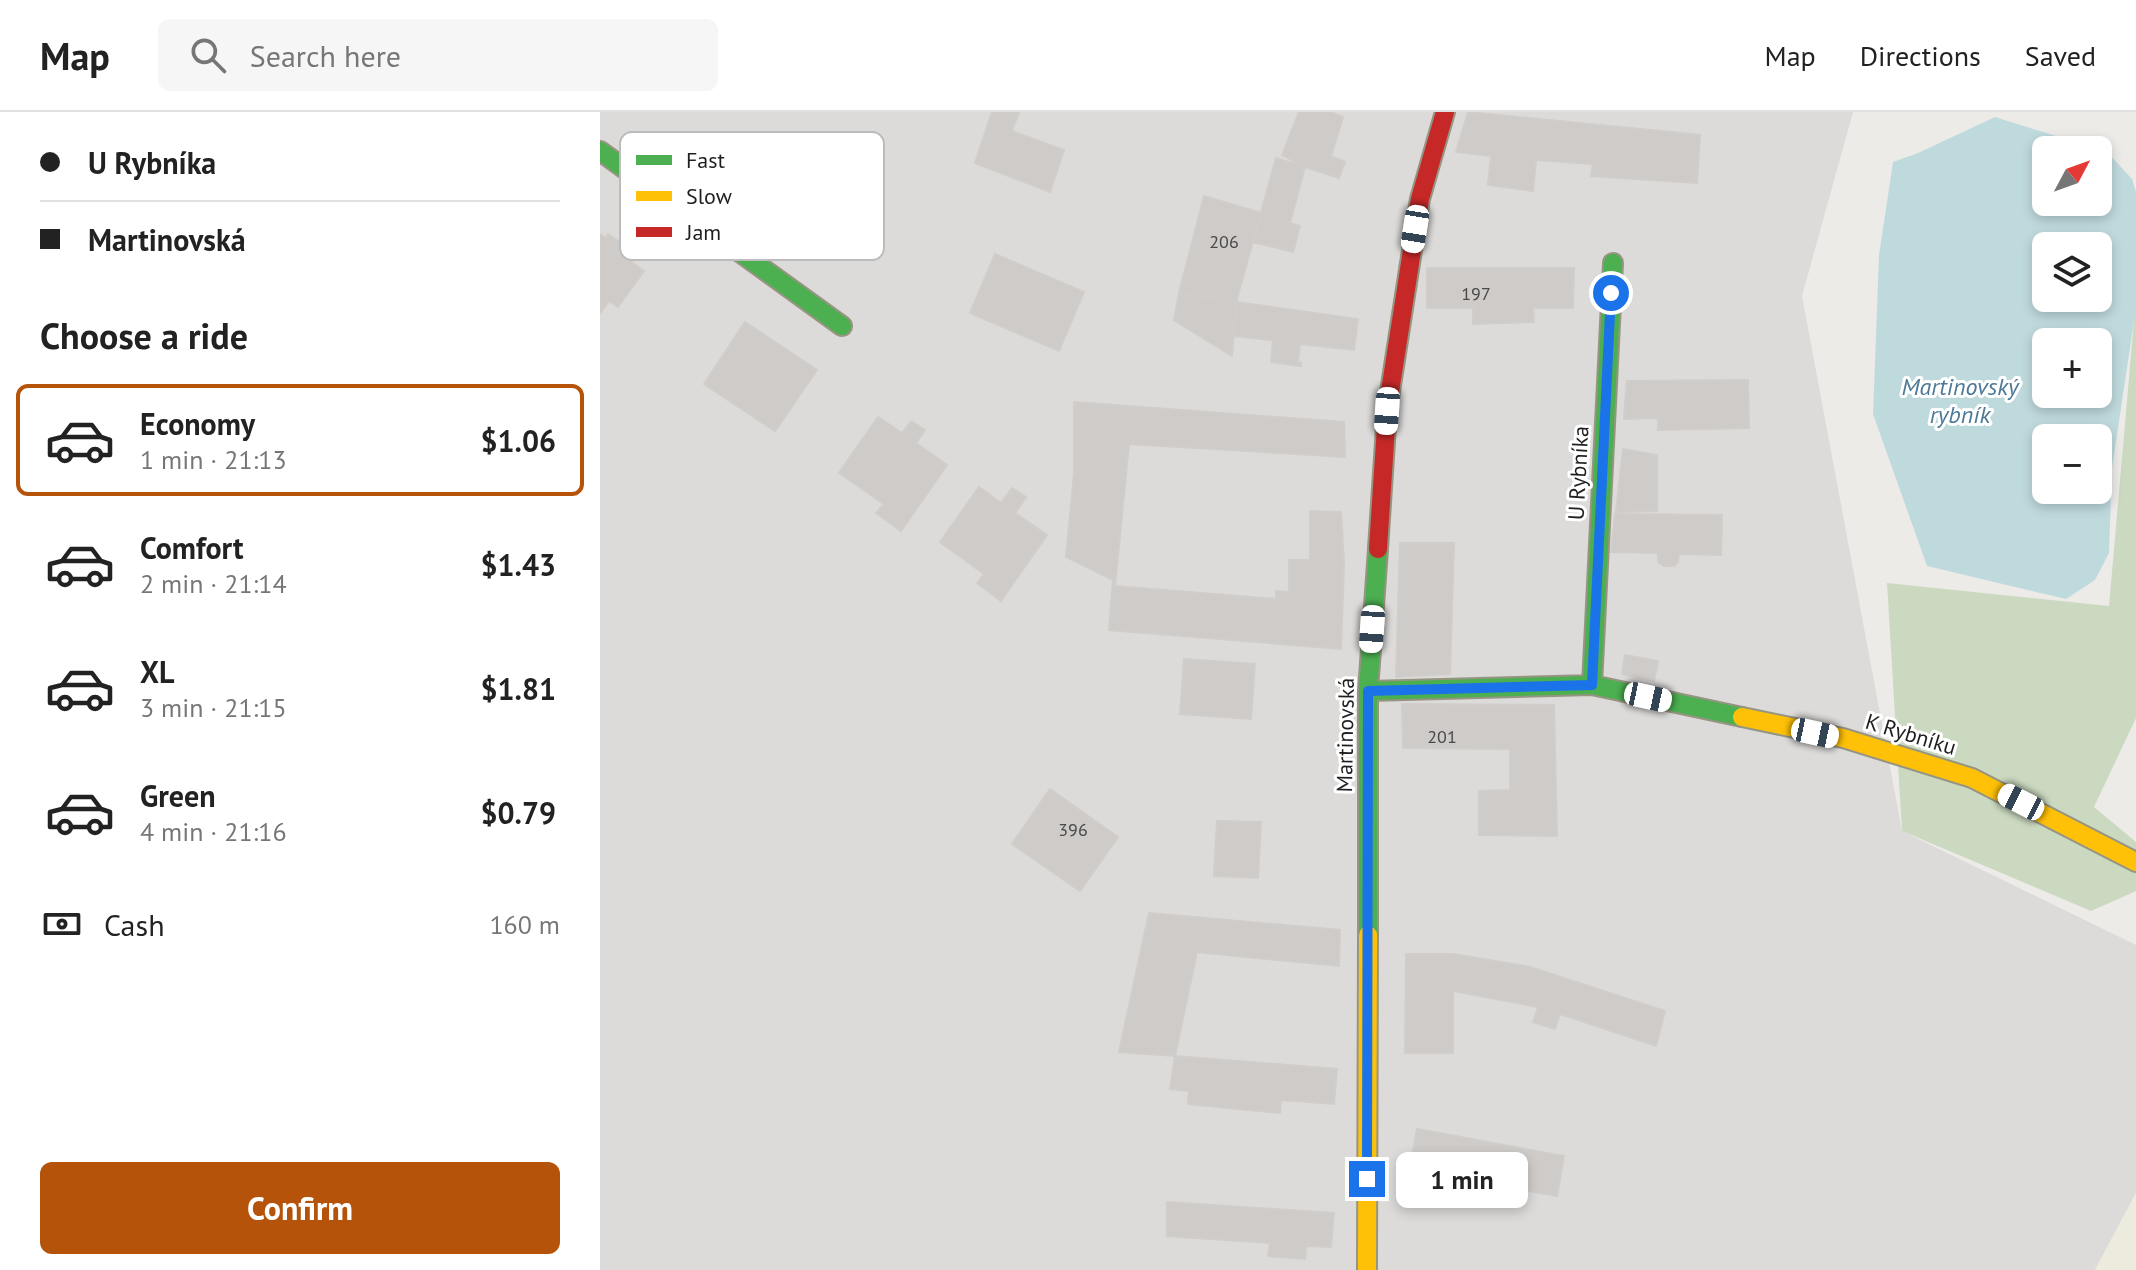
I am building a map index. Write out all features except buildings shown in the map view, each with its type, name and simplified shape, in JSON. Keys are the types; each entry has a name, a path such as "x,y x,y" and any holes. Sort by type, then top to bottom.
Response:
{"street":[{"name":"Martinovská","path":"1367,1270 1368,691 1387,411 1420,199 1445,112"},
{"path":"600,151 620,165"},
{"path":"751,260 842,326"},
{"name":"U Rybníka","path":"1592,685 1613,263"},
{"name":"K Rybníku","path":"1368,691 1592,685 1843,738 1972,778 2136,862"}],"shaded area":[{"path":"600,112 1853,112 1802,296 1902,831 2136,945 2136,1193 2095,1270 600,1270"},
{"path":"2136,1193 2136,1270 2095,1270"}],"green space":[{"path":"2136,298 2136,718 2094,807 2136,842 2136,891 2091,911 1902,831 1887,583 2109,606"}],"water":[{"name":"Martinovský rybník","path":"1995,117 2056,136 2032,136 2032,216 2112,216 2112,157 2132,179 2136,192 2136,308 2112,468 2112,424 2032,424 2032,504 2111,504 2109,553 2095,580 2066,599 1927,566 1873,414 1879,255 1893,162"}],"traffic: fast":[{"path":"600,151 620,165"},
{"path":"751,260 842,326"},
{"path":"1592,685 1613,263"},
{"path":"1368,935 1368,691 1378,549"},
{"path":"1368,691 1592,685 1742,717"}],"traffic: slow":[{"path":"1742,717 1843,738 1972,778 2136,862"},
{"path":"1367,1270 1368,935"}],"traffic: jam":[{"path":"1378,549 1387,411 1420,199 1445,112"}],"route":[{"path":"1367,1179 1368,691 1592,685 1611,293"}]}
